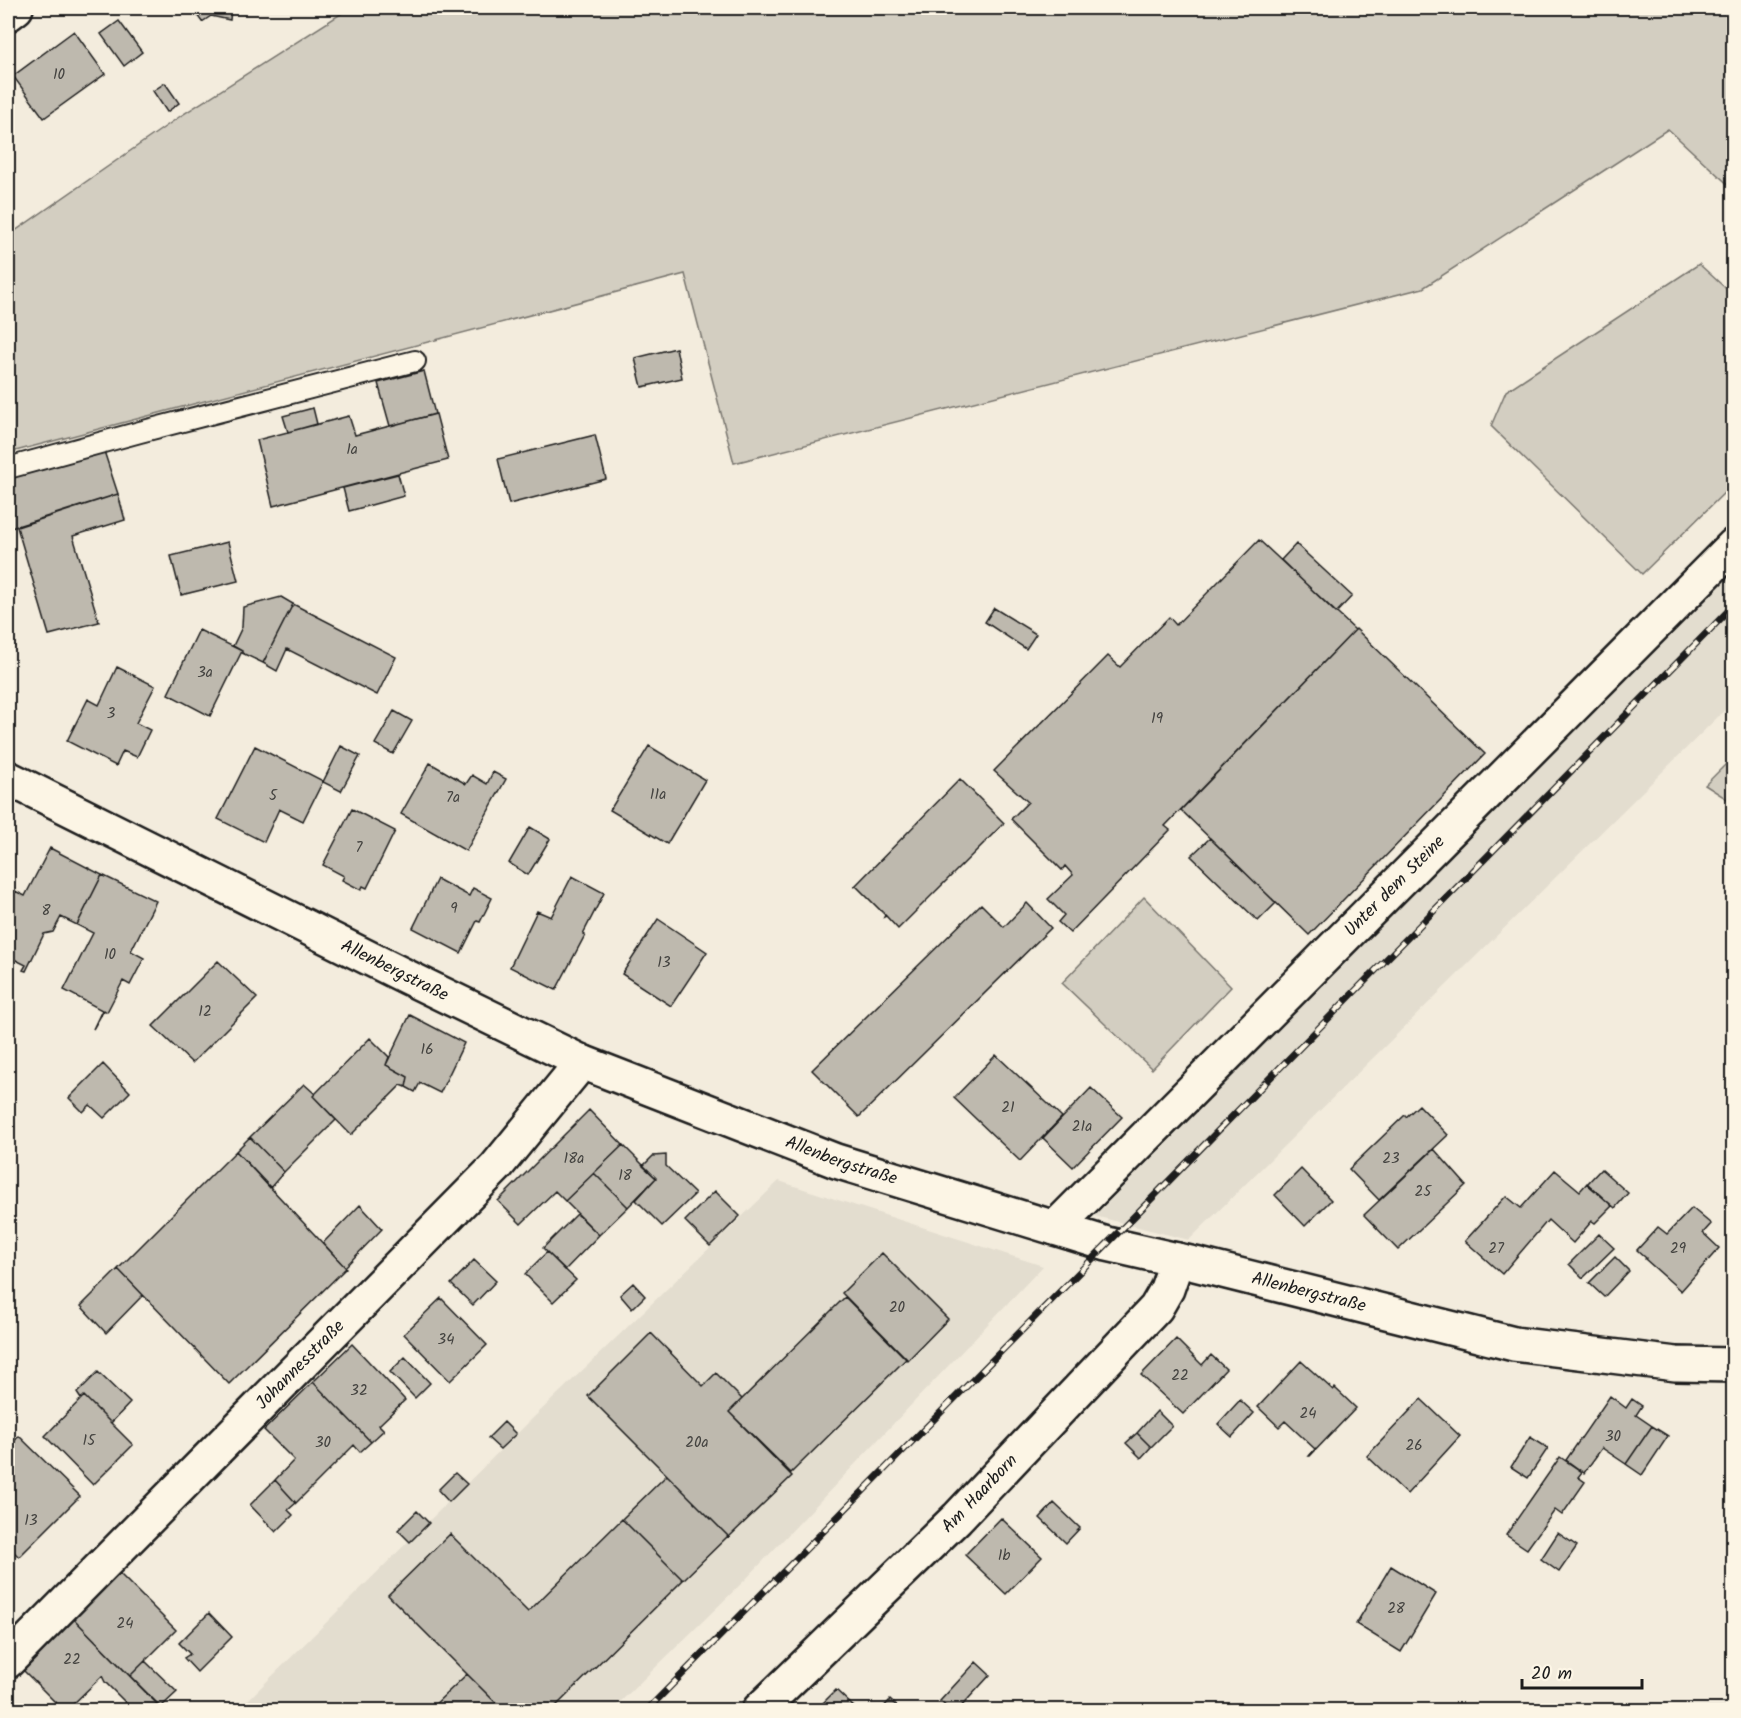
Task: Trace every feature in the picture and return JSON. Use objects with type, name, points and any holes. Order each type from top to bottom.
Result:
[{"type":"street","points":[[8,14],[16,8]]},
{"type":"street","name":"Unter dem Steine","points":[[1055,1228],[1734,545]]},
{"type":"street","name":"Allenbergstraße","points":[[8,778],[375,962],[582,1062],[836,1161],[1107,1244],[1514,1344],[1676,1364],[1734,1365]]},
{"type":"street","name":"Johannesstraße","points":[[8,1661],[496,1167],[582,1062]]},
{"type":"street","name":"Am Haarborn","points":[[759,1710],[957,1518],[1156,1308],[1167,1289],[1177,1260]]},
{"type":"lane","points":[[8,468],[415,361]]},
{"type":"shaded area","points":[[350,8],[1733,8],[1733,189],[1668,129],[1423,288],[734,463],[685,274],[8,453],[8,236],[182,115]]},
{"type":"shaded area","points":[[1699,264],[1733,295],[1733,484],[1642,574],[1491,426],[1506,391]]},
{"type":"shaded area","points":[[1733,569],[1733,702],[1189,1240],[1095,1216]]},
{"type":"shaded area","points":[[1733,757],[1733,803],[1705,785]]},
{"type":"shaded area","points":[[1144,897],[1231,987],[1152,1069],[1062,983]]},
{"type":"shaded area","points":[[779,1181],[1043,1266],[746,1579],[612,1710],[238,1710],[533,1418]]},
{"type":"building","points":[[192,8],[231,8],[230,20],[211,16],[202,22]]},
{"type":"building","points":[[119,21],[142,52],[124,66],[101,34]]},
{"type":"building","points":[[74,31],[105,74],[44,118],[13,76]]},
{"type":"building","points":[[165,83],[179,103],[167,112],[153,91]]},
{"type":"building","points":[[676,348],[682,378],[642,387],[635,358]]},
{"type":"building","points":[[424,371],[435,414],[390,426],[378,383]]},
{"type":"building","points":[[313,408],[317,424],[288,432],[283,416]]},
{"type":"building","points":[[436,414],[448,460],[273,506],[257,440],[349,416],[355,435]]},
{"type":"building","points":[[595,435],[606,479],[509,504],[498,459]]},
{"type":"building","points":[[103,448],[118,494],[8,529],[8,474]]},
{"type":"building","points":[[398,474],[404,496],[349,511],[343,488]]},
{"type":"building","points":[[118,494],[125,520],[73,536],[99,622],[49,635],[17,527]]},
{"type":"building","points":[[1259,540],[1355,630],[1165,826],[1170,830],[1070,933],[1058,922],[1064,915],[1048,899],[1073,875],[1065,866],[1062,870],[1011,819],[1028,802],[994,771],[1108,656],[1120,667],[1169,617],[1176,625]]},
{"type":"building","points":[[228,542],[238,581],[181,595],[171,556]]},
{"type":"building","points":[[1296,544],[1352,596],[1336,613],[1281,560]]},
{"type":"building","points":[[281,597],[293,604],[263,663],[233,646],[242,627],[243,607]]},
{"type":"building","points":[[293,604],[396,657],[377,695],[287,649],[277,671],[263,663]]},
{"type":"building","points":[[994,608],[1036,634],[1026,649],[985,622]]},
{"type":"building","points":[[1356,629],[1485,754],[1309,935],[1181,810]]},
{"type":"building","points":[[199,630],[242,651],[210,716],[168,694]]},
{"type":"building","points":[[117,667],[155,686],[136,723],[150,730],[137,757],[123,751],[116,766],[67,741],[88,699],[99,705]]},
{"type":"building","points":[[394,711],[412,721],[393,754],[375,744]]},
{"type":"building","points":[[255,746],[323,781],[303,821],[279,809],[264,842],[218,819]]},
{"type":"building","points":[[341,746],[360,756],[341,791],[323,782]]},
{"type":"building","points":[[649,746],[705,780],[667,844],[610,810]]},
{"type":"building","points":[[430,763],[466,784],[472,775],[487,784],[493,772],[506,779],[466,851],[401,814]]},
{"type":"building","points":[[960,779],[1004,823],[898,929],[856,886],[854,887]]},
{"type":"building","points":[[352,809],[395,831],[367,888],[363,886],[361,890],[342,880],[344,876],[323,865]]},
{"type":"building","points":[[530,827],[550,839],[528,875],[509,863]]},
{"type":"building","points":[[1210,838],[1276,903],[1258,921],[1191,856]]},
{"type":"building","points":[[50,848],[102,875],[77,925],[61,917],[53,932],[44,934],[26,971],[23,970],[26,965],[8,956],[8,906],[15,891],[25,896]]},
{"type":"building","points":[[102,875],[156,901],[131,951],[144,958],[130,985],[123,981],[107,1012],[104,1010],[93,1029],[102,1010],[64,990],[93,933],[77,925]]},
{"type":"building","points":[[572,876],[604,893],[556,990],[510,967],[537,911],[551,917]]},
{"type":"building","points":[[437,879],[469,896],[473,888],[492,898],[461,953],[413,928]]},
{"type":"building","points":[[1027,903],[1051,928],[859,1117],[812,1070],[981,904],[1004,927]]},
{"type":"building","points":[[658,919],[707,952],[671,1006],[622,974]]},
{"type":"building","points":[[218,961],[257,998],[192,1063],[153,1026]]},
{"type":"building","points":[[410,1015],[464,1043],[440,1093],[420,1083],[415,1092],[406,1087],[408,1077],[386,1065]]},
{"type":"building","points":[[370,1038],[389,1057],[386,1065],[408,1077],[406,1087],[401,1085],[351,1135],[313,1096]]},
{"type":"building","points":[[996,1055],[1062,1117],[1020,1161],[954,1098]]},
{"type":"building","points":[[103,1064],[130,1092],[104,1118],[90,1105],[83,1112],[69,1098]]},
{"type":"building","points":[[304,1084],[336,1120],[284,1172],[250,1137]]},
{"type":"building","points":[[1091,1088],[1122,1117],[1073,1167],[1043,1138]]},
{"type":"building","points":[[1419,1105],[1448,1135],[1379,1200],[1349,1169],[1405,1115],[1406,1117]]},
{"type":"building","points":[[589,1110],[623,1145],[565,1201],[555,1191],[521,1224],[498,1201]]},
{"type":"building","points":[[250,1137],[284,1172],[270,1188],[236,1151]]},
{"type":"building","points":[[623,1145],[656,1178],[628,1207],[594,1173]]},
{"type":"building","points":[[1434,1149],[1466,1185],[1398,1250],[1364,1215]]},
{"type":"building","points":[[236,1151],[346,1268],[229,1384],[118,1269]]},
{"type":"building","points":[[666,1155],[666,1166],[695,1194],[662,1226],[636,1200],[656,1178],[643,1166],[653,1156]]},
{"type":"building","points":[[1301,1169],[1331,1200],[1305,1226],[1275,1195]]},
{"type":"building","points":[[1601,1169],[1628,1193],[1615,1208],[1587,1184]]},
{"type":"building","points":[[1555,1170],[1580,1191],[1587,1183],[1612,1206],[1595,1223],[1592,1221],[1573,1243],[1548,1220],[1502,1274],[1465,1241],[1506,1196],[1521,1208]]},
{"type":"building","points":[[594,1173],[628,1207],[599,1235],[565,1201]]},
{"type":"building","points":[[715,1191],[740,1216],[710,1246],[685,1221]]},
{"type":"building","points":[[360,1205],[382,1229],[345,1267],[323,1243]]},
{"type":"building","points":[[1692,1208],[1711,1224],[1703,1233],[1719,1248],[1681,1291],[1637,1250],[1658,1227],[1667,1234]]},
{"type":"building","points":[[577,1214],[599,1235],[565,1270],[543,1248]]},
{"type":"building","points":[[1599,1234],[1614,1248],[1583,1278],[1569,1264]]},
{"type":"building","points":[[547,1252],[576,1280],[553,1302],[525,1274]]},
{"type":"building","points":[[882,1253],[948,1319],[908,1360],[842,1293]]},
{"type":"building","points":[[1615,1257],[1629,1271],[1604,1297],[1589,1283]]},
{"type":"building","points":[[474,1260],[496,1281],[473,1305],[451,1284]]},
{"type":"building","points":[[118,1269],[143,1295],[106,1333],[81,1306]]},
{"type":"building","points":[[633,1283],[645,1296],[632,1309],[620,1295]]},
{"type":"building","points":[[845,1297],[906,1359],[791,1473],[729,1412]]},
{"type":"building","points":[[441,1298],[487,1345],[450,1381],[404,1334]]},
{"type":"building","points":[[651,1333],[703,1386],[716,1373],[742,1399],[729,1412],[792,1476],[729,1537],[588,1396]]},
{"type":"building","points":[[1176,1339],[1202,1365],[1211,1355],[1226,1369],[1183,1414],[1141,1375]]},
{"type":"building","points":[[352,1344],[405,1400],[379,1425],[384,1430],[371,1442],[313,1382]]},
{"type":"building","points":[[405,1357],[430,1383],[415,1398],[390,1372]]},
{"type":"building","points":[[1301,1361],[1356,1408],[1310,1456],[1315,1449],[1285,1421],[1279,1427],[1258,1407]]},
{"type":"building","points":[[98,1372],[130,1403],[111,1423],[84,1396],[81,1399],[77,1393]]},
{"type":"building","points":[[313,1382],[371,1442],[360,1452],[354,1445],[296,1503],[275,1480],[294,1460],[264,1430]]},
{"type":"building","points":[[84,1396],[133,1445],[93,1485],[45,1436]]},
{"type":"building","points":[[1610,1396],[1626,1408],[1632,1399],[1642,1406],[1636,1415],[1652,1426],[1626,1464],[1602,1448],[1584,1473],[1566,1460]]},
{"type":"building","points":[[1421,1399],[1460,1436],[1407,1494],[1367,1456]]},
{"type":"building","points":[[1240,1400],[1254,1413],[1232,1437],[1218,1424]]},
{"type":"building","points":[[1157,1411],[1172,1426],[1151,1447],[1137,1433]]},
{"type":"building","points":[[504,1422],[516,1434],[500,1449],[488,1438]]},
{"type":"building","points":[[1652,1426],[1668,1436],[1642,1475],[1626,1464]]},
{"type":"building","points":[[1137,1433],[1151,1447],[1141,1458],[1126,1443]]},
{"type":"building","points":[[19,1436],[80,1496],[19,1557],[8,1546],[8,1448]]},
{"type":"building","points":[[1530,1437],[1548,1448],[1528,1478],[1511,1467]]},
{"type":"building","points":[[1560,1457],[1582,1472],[1578,1477],[1585,1482],[1562,1515],[1555,1510],[1527,1549],[1506,1535]]},
{"type":"building","points":[[455,1473],[467,1484],[449,1502],[438,1490]]},
{"type":"building","points":[[667,1475],[728,1536],[683,1580],[622,1519]]},
{"type":"building","points":[[275,1480],[296,1503],[288,1510],[293,1515],[276,1532],[250,1505]]},
{"type":"building","points":[[1054,1503],[1080,1528],[1066,1543],[1040,1518]]},
{"type":"building","points":[[417,1511],[429,1523],[410,1542],[398,1530]]},
{"type":"building","points":[[1001,1518],[1042,1557],[1006,1594],[965,1555]]},
{"type":"building","points":[[622,1519],[683,1580],[552,1710],[503,1710],[388,1595],[450,1534],[528,1612]]},
{"type":"building","points":[[1558,1533],[1577,1546],[1559,1572],[1541,1559]]},
{"type":"building","points":[[1391,1566],[1436,1594],[1401,1652],[1356,1624]]},
{"type":"building","points":[[119,1573],[176,1630],[130,1676],[73,1618]]},
{"type":"building","points":[[209,1613],[232,1637],[197,1672],[184,1658],[190,1654],[179,1643]]},
{"type":"building","points":[[73,1618],[157,1704],[150,1710],[133,1710],[105,1682],[102,1676],[67,1710],[63,1710],[21,1668]]},
{"type":"building","points":[[145,1661],[177,1692],[161,1707],[130,1676]]},
{"type":"building","points":[[976,1662],[990,1675],[958,1710],[950,1710],[940,1701]]},
{"type":"building","points":[[467,1674],[503,1710],[429,1710]]},
{"type":"building","points":[[836,1690],[857,1710],[816,1710]]},
{"type":"building","points":[[890,1700],[901,1710],[881,1710]]},
{"type":"railway","points":[[647,1710],[1734,605]]}]
